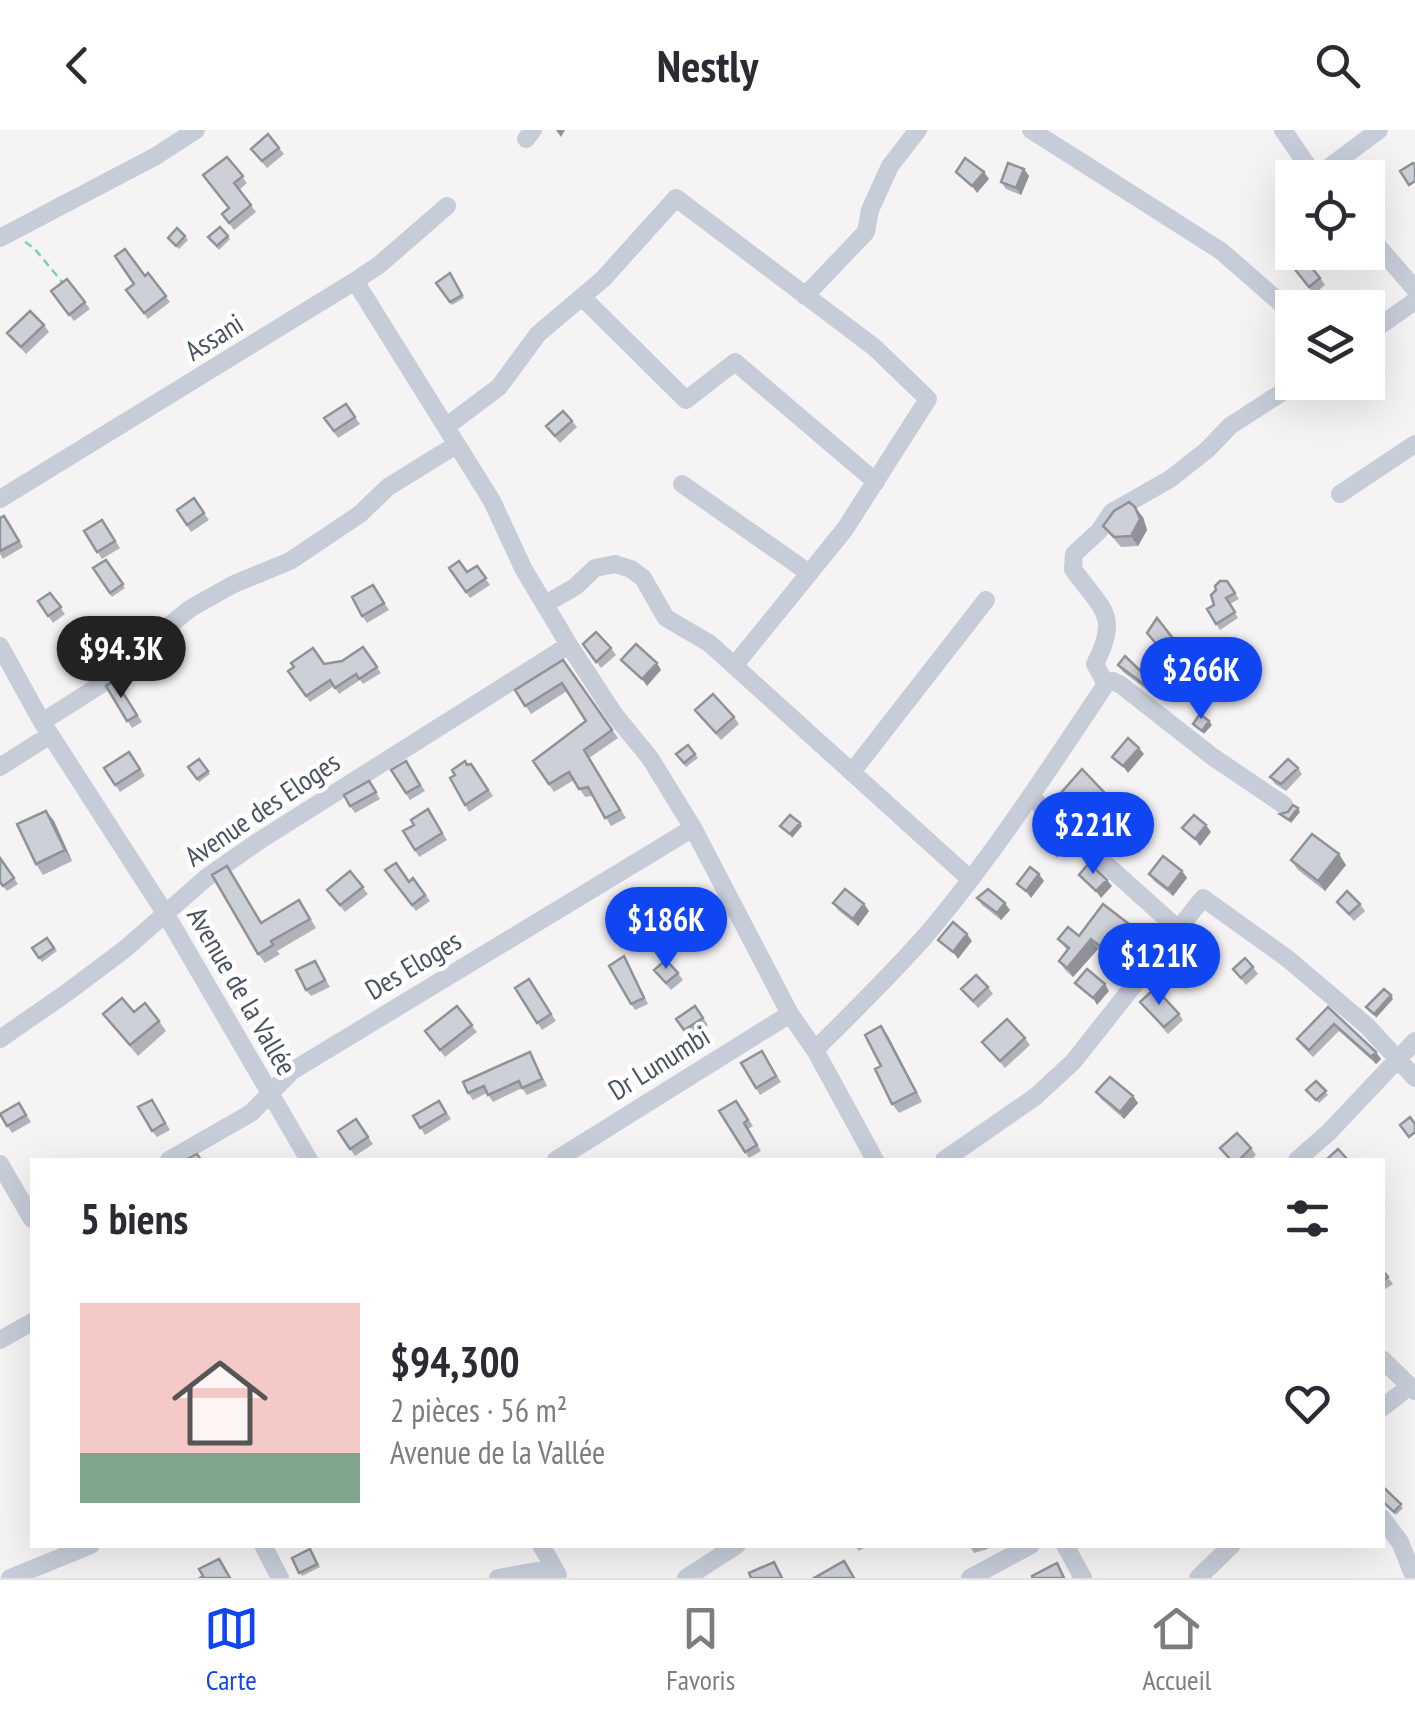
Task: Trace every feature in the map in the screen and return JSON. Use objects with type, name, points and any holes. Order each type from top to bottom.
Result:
[{"type":"street","points":[[0,238],[156,156],[196,130]]},
{"type":"street","points":[[806,296],[866,232],[870,210],[890,166],[918,130]]},
{"type":"street","points":[[1032,130],[1222,251],[1275,297]]},
{"type":"street","points":[[1283,130],[1304,160]]},
{"type":"street","points":[[1339,160],[1379,130]]},
{"type":"street","points":[[447,426],[499,387],[538,334],[604,279],[676,198],[874,347],[928,399],[845,529],[734,666]]},
{"type":"street","name":"Assani","points":[[0,500],[379,265],[448,206]]},
{"type":"street","points":[[1385,254],[1415,289]]},
{"type":"street","points":[[355,280],[492,500],[524,570],[569,645],[614,714],[650,758],[693,828],[790,1014],[816,1050],[874,1158]]},
{"type":"street","points":[[582,297],[686,400],[734,362],[876,482]]},
{"type":"street","points":[[1385,322],[1415,301]]},
{"type":"street","points":[[1106,684],[1095,664],[1106,645],[1108,616],[1073,569],[1074,554],[1099,531],[1112,512],[1170,479],[1230,426],[1275,397]]},
{"type":"street","points":[[1340,494],[1415,444]]},
{"type":"street","points":[[0,767],[46,728],[144,657],[166,628],[191,608],[234,584],[290,561],[360,514],[388,488],[456,445]]},
{"type":"street","points":[[682,484],[809,573]]},
{"type":"street","points":[[545,604],[596,568],[615,564],[643,578],[666,618],[709,643],[970,879]]},
{"type":"street","points":[[852,772],[986,600]]},
{"type":"street","name":"Avenue des Eloges","points":[[0,1039],[65,994],[206,878],[259,841],[569,645]]},
{"type":"street","name":"Avenue de la Vallée","points":[[0,646],[46,728],[165,913],[308,1158]]},
{"type":"street","points":[[816,1050],[926,935],[1031,797],[1106,684],[1113,681],[1121,685],[1213,757],[1284,805]]},
{"type":"street","points":[[1031,797],[1177,928]]},
{"type":"street","name":"Des Eloges","points":[[172,1158],[251,1113],[292,1071],[693,828]]},
{"type":"street","points":[[947,1158],[1035,1097],[1074,1062],[1197,901],[1207,898],[1327,992],[1415,1078]]},
{"type":"street","name":"Dr Lunumbi","points":[[559,1158],[790,1014]]},
{"type":"street","points":[[1299,1158],[1415,1041]]},
{"type":"street","points":[[0,1164],[30,1216]]},
{"type":"street","points":[[0,1340],[30,1323]]},
{"type":"street","points":[[1385,1360],[1411,1381],[1385,1405]]},
{"type":"street","points":[[1385,1522],[1400,1542],[1410,1573]]},
{"type":"street","points":[[10,1578],[83,1548]]},
{"type":"street","points":[[265,1548],[280,1578]]},
{"type":"street","points":[[498,1578],[557,1573],[542,1548]]},
{"type":"street","points":[[686,1578],[732,1548]]},
{"type":"street","points":[[970,1578],[1025,1548]]},
{"type":"street","points":[[1068,1548],[1084,1578]]},
{"type":"street","points":[[1198,1578],[1229,1548]]},
{"type":"path","points":[[24,242],[34,248],[65,285]]},
{"type":"building","points":[[268,134],[279,148],[262,161],[251,149]]},
{"type":"building","points":[[227,157],[243,176],[234,183],[251,205],[229,223],[222,214],[229,208],[203,175]]},
{"type":"building","points":[[965,158],[984,172],[972,186],[956,172]]},
{"type":"building","points":[[1008,163],[1024,169],[1016,188],[1001,182]]},
{"type":"building","points":[[1413,163],[1415,181],[1409,185],[1400,171]]},
{"type":"building","points":[[220,227],[228,236],[217,246],[208,237]]},
{"type":"building","points":[[177,228],[185,236],[176,246],[168,238]]},
{"type":"building","points":[[125,249],[166,296],[144,313],[126,290],[134,284],[115,256]]},
{"type":"building","points":[[1295,270],[1314,270],[1320,278],[1309,287]]},
{"type":"building","points":[[450,273],[462,295],[450,302],[436,283]]},
{"type":"building","points":[[67,279],[85,302],[69,315],[51,291]]},
{"type":"building","points":[[30,311],[44,325],[21,347],[7,333]]},
{"type":"building","points":[[346,404],[355,417],[334,431],[324,418]]},
{"type":"building","points":[[563,411],[572,421],[555,436],[546,426]]},
{"type":"building","points":[[194,498],[204,513],[187,525],[177,510]]},
{"type":"building","points":[[1129,502],[1140,519],[1131,536],[1114,537],[1103,526],[1114,511]]},
{"type":"building","points":[[4,516],[19,541],[0,551],[0,518]]},
{"type":"building","points":[[102,520],[115,541],[97,552],[84,531]]},
{"type":"building","points":[[106,560],[123,584],[110,593],[93,568]]},
{"type":"building","points":[[459,561],[467,572],[477,566],[486,578],[466,592],[449,568]]},
{"type":"building","points":[[1220,581],[1227,581],[1235,593],[1226,598],[1235,612],[1216,624],[1207,609],[1214,605],[1211,595]]},
{"type":"building","points":[[373,585],[384,603],[362,616],[352,597]]},
{"type":"building","points":[[50,593],[61,607],[48,616],[38,601]]},
{"type":"building","points":[[1157,618],[1188,661],[1181,666],[1170,660],[1147,633]]},
{"type":"building","points":[[596,632],[611,648],[596,662],[583,644]]},
{"type":"building","points":[[636,644],[657,663],[642,679],[621,660]]},
{"type":"building","points":[[363,647],[377,667],[359,679],[356,674],[335,688],[330,680],[306,696],[288,671],[294,667],[291,663],[313,648],[324,664],[342,661]]},
{"type":"building","points":[[1125,656],[1157,687],[1153,691],[1118,665]]},
{"type":"building","points":[[563,660],[612,730],[584,750],[620,810],[605,818],[588,787],[579,789],[569,772],[549,784],[533,761],[586,721],[562,683],[525,706],[515,690]]},
{"type":"building","points":[[115,680],[137,715],[127,721],[106,686]]},
{"type":"building","points":[[713,694],[734,717],[716,733],[695,710]]},
{"type":"building","points":[[1200,714],[1209,721],[1202,731],[1193,724]]},
{"type":"building","points":[[1128,738],[1139,748],[1123,766],[1112,757]]},
{"type":"building","points":[[688,745],[695,754],[684,763],[676,754]]},
{"type":"building","points":[[129,752],[140,769],[115,785],[104,768]]},
{"type":"building","points":[[199,759],[208,771],[197,779],[188,767]]},
{"type":"building","points":[[1288,759],[1298,768],[1281,784],[1270,777]]},
{"type":"building","points":[[406,761],[420,785],[406,793],[391,770]]},
{"type":"building","points":[[465,761],[488,790],[465,805],[450,778],[455,775],[452,770]]},
{"type":"building","points":[[1082,769],[1121,810],[1100,832],[1060,794]]},
{"type":"building","points":[[369,781],[376,792],[350,806],[344,795]]},
{"type":"building","points":[[1293,805],[1298,808],[1289,820],[1280,814],[1288,812]]},
{"type":"building","points":[[428,809],[442,833],[415,850],[403,831]]},
{"type":"building","points":[[46,811],[65,850],[36,864],[17,824]]},
{"type":"building","points":[[790,815],[800,823],[790,834],[780,826]]},
{"type":"building","points":[[1194,815],[1206,825],[1195,839],[1182,828]]},
{"type":"building","points":[[1051,829],[1063,840],[1052,852],[1040,840]]},
{"type":"building","points":[[1312,834],[1339,854],[1318,881],[1291,860]]},
{"type":"building","points":[[1163,856],[1182,871],[1168,889],[1149,874]]},
{"type":"building","points":[[0,858],[14,878],[3,886],[0,882]]},
{"type":"building","points":[[396,863],[409,882],[413,878],[425,895],[412,905],[385,870]]},
{"type":"building","points":[[1089,863],[1107,880],[1096,891],[1079,875]]},
{"type":"building","points":[[227,866],[261,923],[299,900],[310,919],[271,941],[273,945],[258,954],[212,875]]},
{"type":"building","points":[[1030,867],[1039,874],[1026,891],[1017,884]]},
{"type":"building","points":[[350,871],[363,887],[340,905],[327,890]]},
{"type":"building","points":[[845,889],[864,904],[853,919],[833,903]]},
{"type":"building","points":[[988,889],[1005,903],[997,913],[977,898]]},
{"type":"building","points":[[1347,891],[1360,904],[1349,914],[1337,902]]},
{"type":"building","points":[[1103,904],[1129,924],[1120,935],[1128,941],[1115,958],[1091,939],[1067,968],[1059,961],[1069,948],[1058,939],[1068,927],[1079,936]]},
{"type":"building","points":[[953,922],[967,934],[953,952],[938,940]]},
{"type":"building","points":[[47,938],[54,948],[39,958],[32,948]]},
{"type":"building","points":[[624,956],[644,998],[631,1004],[609,966]]},
{"type":"building","points":[[1245,958],[1253,967],[1241,978],[1233,969]]},
{"type":"building","points":[[666,960],[678,973],[666,983],[654,970]]},
{"type":"building","points":[[315,961],[325,980],[306,990],[296,970]]},
{"type":"building","points":[[1087,969],[1105,984],[1093,998],[1075,983]]},
{"type":"building","points":[[976,975],[988,987],[973,1001],[961,989]]},
{"type":"building","points":[[529,979],[551,1014],[537,1023],[515,988]]},
{"type":"building","points":[[1155,988],[1179,1014],[1164,1027],[1140,1002]]},
{"type":"building","points":[[1384,989],[1391,995],[1374,1014],[1366,1007]]},
{"type":"building","points":[[122,998],[134,1012],[145,1003],[159,1021],[130,1045],[103,1014]]},
{"type":"building","points":[[457,1006],[472,1025],[440,1050],[425,1031]]},
{"type":"building","points":[[695,1006],[703,1018],[684,1030],[676,1019]]},
{"type":"building","points":[[1328,1007],[1376,1052],[1371,1057],[1334,1024],[1309,1050],[1297,1039]]},
{"type":"building","points":[[1007,1019],[1025,1038],[1000,1061],[982,1042]]},
{"type":"building","points":[[881,1026],[916,1092],[892,1104],[875,1069],[881,1066],[865,1035]]},
{"type":"building","points":[[762,1051],[776,1076],[756,1088],[741,1063]]},
{"type":"building","points":[[530,1052],[542,1079],[522,1088],[519,1081],[488,1095],[484,1086],[468,1093],[463,1082]]},
{"type":"building","points":[[1110,1077],[1133,1096],[1120,1112],[1096,1092]]},
{"type":"building","points":[[1316,1081],[1326,1091],[1316,1100],[1306,1090]]},
{"type":"building","points":[[152,1100],[165,1123],[152,1131],[138,1107]]},
{"type":"building","points":[[439,1101],[446,1113],[420,1128],[413,1116]]},
{"type":"building","points":[[736,1101],[757,1145],[745,1152],[719,1111]]},
{"type":"building","points":[[19,1103],[26,1115],[7,1126],[0,1114]]},
{"type":"building","points":[[1410,1117],[1415,1132],[1409,1137],[1400,1125]]},
{"type":"building","points":[[356,1119],[368,1137],[350,1149],[338,1131]]},
{"type":"building","points":[[1237,1133],[1251,1148],[1241,1158],[1229,1158],[1220,1148]]},
{"type":"building","points":[[1338,1149],[1346,1158],[1328,1158]]},
{"type":"building","points":[[1385,1489],[1401,1504],[1394,1512],[1385,1504]]},
{"type":"building","points":[[310,1549],[317,1564],[299,1573],[292,1558]]},
{"type":"building","points":[[219,1559],[230,1578],[200,1578],[203,1576],[199,1569]]},
{"type":"building","points":[[844,1561],[854,1578],[814,1578]]},
{"type":"building","points":[[774,1562],[782,1578],[751,1578],[749,1573]]},
{"type":"building","points":[[1057,1563],[1064,1578],[1033,1578],[1032,1576]]}]
